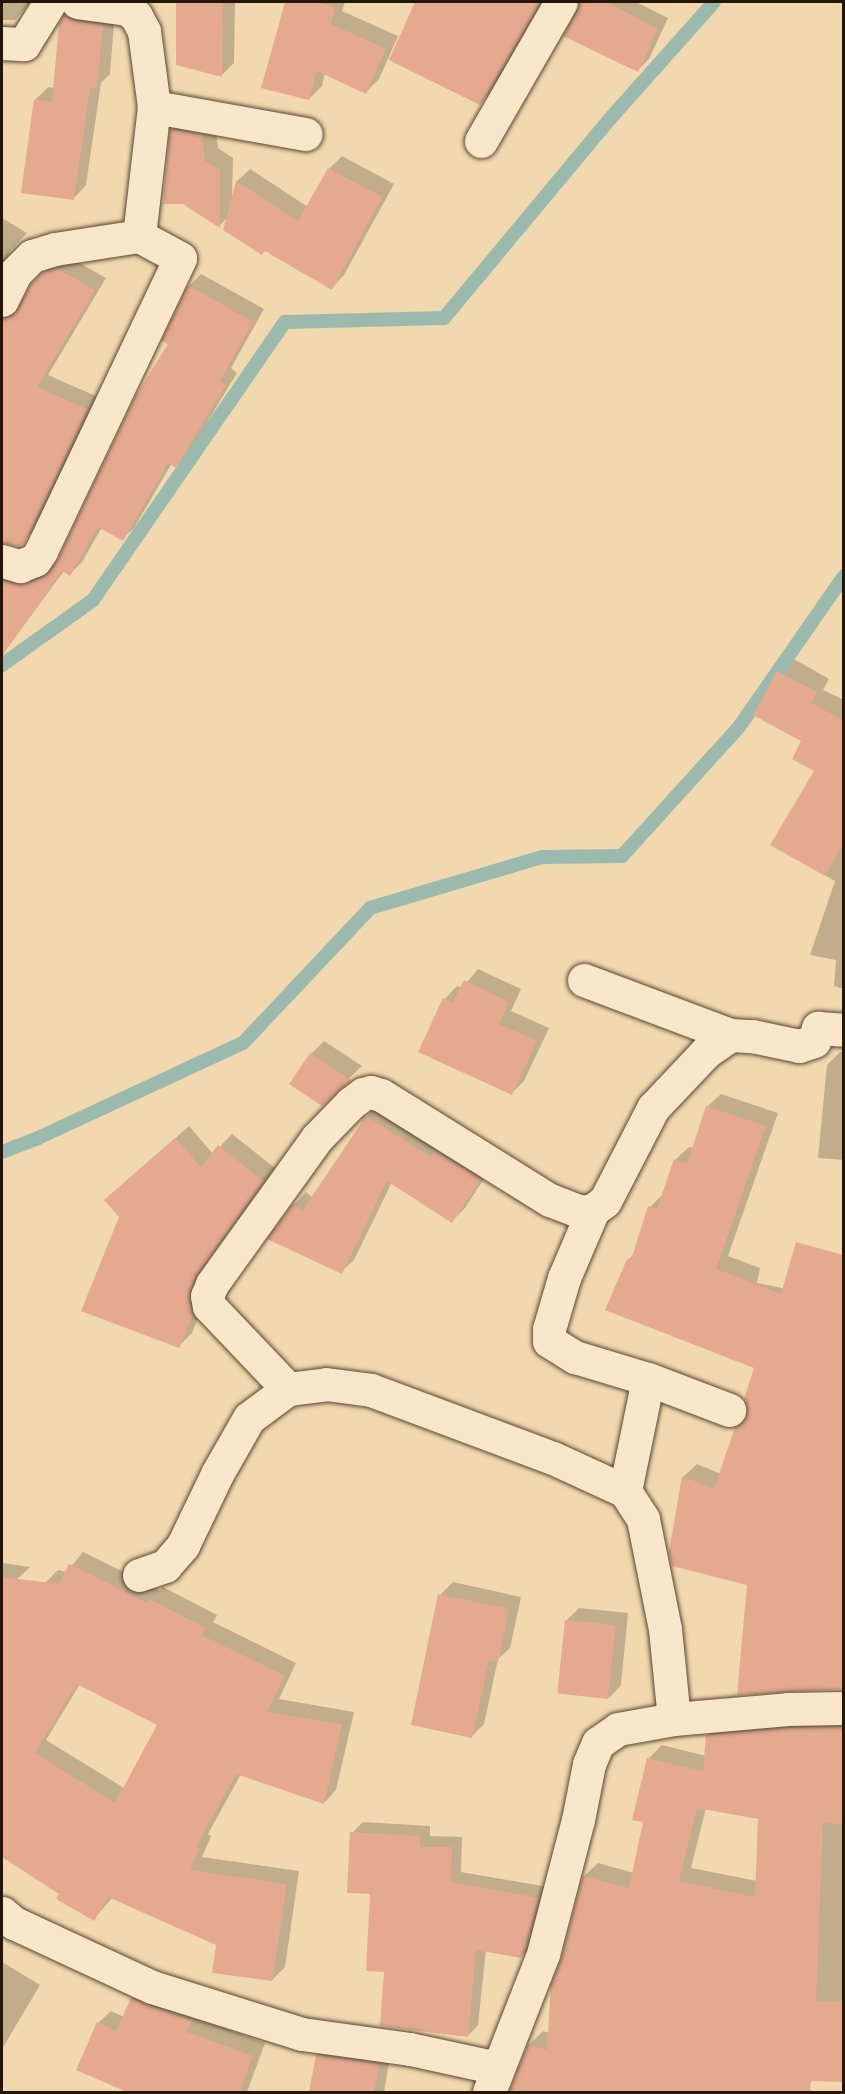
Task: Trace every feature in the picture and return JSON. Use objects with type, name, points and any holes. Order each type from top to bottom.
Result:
[{"type":"street","points":[[2,43],[24,44],[50,2]]},
{"type":"street","points":[[77,2],[127,9],[136,16],[147,42],[154,107],[139,236]]},
{"type":"street","points":[[481,141],[561,2]]},
{"type":"street","points":[[154,107],[306,134]]},
{"type":"street","points":[[2,300],[15,273],[32,256],[55,249],[139,236],[180,258],[41,551],[34,560],[20,566],[2,561]]},
{"type":"street","points":[[584,980],[730,1035],[752,1036],[799,1046],[814,1041],[818,1028],[843,1030]]},
{"type":"street","points":[[288,1389],[209,1306],[207,1296],[212,1284],[317,1138],[351,1103],[363,1094],[371,1092],[381,1095],[550,1200],[581,1212],[593,1210],[605,1201],[653,1108],[706,1052],[730,1035]]},
{"type":"street","points":[[593,1210],[564,1278],[549,1329],[549,1341],[575,1357],[648,1379],[729,1410]]},
{"type":"street","points":[[625,1491],[648,1379]]},
{"type":"street","points":[[139,1575],[165,1566],[183,1545],[217,1474],[249,1418],[288,1389],[326,1384],[371,1389],[554,1458],[625,1491],[643,1519],[665,1629],[674,1719]]},
{"type":"street","points":[[2,1913],[14,1923],[152,1987],[292,2031],[410,2049],[493,2080],[543,1954],[578,1820],[589,1764],[598,1743],[618,1729],[674,1719],[788,1709],[843,1708]]},
{"type":"building","points":[[176,2],[223,3],[222,77],[176,65]]},
{"type":"building","points":[[285,2],[316,2],[335,7],[331,24],[386,49],[366,94],[317,71],[309,100],[261,88]]},
{"type":"building","points":[[415,2],[540,2],[480,105],[389,60]]},
{"type":"building","points":[[580,2],[607,2],[658,29],[638,72],[563,36]]},
{"type":"building","points":[[64,15],[74,21],[103,25],[97,88],[90,88],[74,200],[21,193],[34,99],[52,102],[59,23]]},
{"type":"building","points":[[170,129],[202,135],[205,161],[220,170],[220,228],[183,204],[163,204]]},
{"type":"building","points":[[328,168],[382,197],[332,290],[265,251],[262,255],[223,230],[236,181],[298,221]]},
{"type":"building","points":[[56,268],[95,290],[37,387],[87,409],[25,542],[19,546],[2,543],[2,318],[13,315],[31,284],[42,273]]},
{"type":"building","points":[[188,285],[253,322],[220,381],[226,385],[176,468],[168,463],[123,541],[98,527],[70,576],[62,571],[2,656],[2,580],[27,583],[43,577],[57,561],[135,397],[168,344],[161,341]]},
{"type":"building","points":[[777,671],[817,692],[811,703],[843,720],[843,844],[825,876],[770,845],[814,771],[792,759],[801,741],[753,715]]},
{"type":"building","points":[[464,980],[509,1002],[499,1024],[537,1041],[512,1095],[418,1052],[443,998],[453,1002]]},
{"type":"building","points":[[310,1053],[351,1080],[322,1106],[289,1084]]},
{"type":"building","points":[[706,1106],[766,1126],[716,1269],[781,1294],[796,1242],[843,1255],[843,1689],[737,1695],[747,1585],[672,1566],[669,1551],[682,1476],[714,1489],[735,1427],[741,1424],[747,1416],[744,1399],[754,1368],[605,1310],[627,1259],[631,1260],[648,1206],[657,1209],[674,1159],[687,1164]]},
{"type":"building","points":[[366,1116],[431,1157],[435,1151],[481,1179],[452,1223],[387,1181],[342,1274],[267,1239],[293,1204],[302,1211]]},
{"type":"building","points":[[175,1138],[201,1167],[218,1145],[263,1181],[195,1277],[189,1299],[193,1315],[179,1348],[81,1311],[119,1217],[104,1200]]},
{"type":"building","points":[[69,1564],[147,1603],[149,1599],[206,1628],[202,1635],[285,1676],[267,1712],[342,1724],[324,1804],[236,1774],[196,1847],[200,1849],[190,1870],[287,1884],[272,1981],[212,1973],[216,1945],[108,1897],[94,1921],[56,1899],[59,1894],[2,1857],[2,1577],[59,1584]],"holes":[[[77,1684],[157,1725],[115,1803],[35,1753]]]},
{"type":"building","points":[[438,1594],[509,1609],[498,1662],[489,1660],[472,1738],[411,1725]]},
{"type":"building","points":[[565,1620],[616,1625],[608,1699],[557,1694]]},
{"type":"building","points":[[843,1727],[843,1824],[823,1823],[816,2001],[843,2002],[843,2082],[810,2081],[811,2092],[509,2092],[528,2044],[547,2050],[551,1984],[561,1959],[583,1876],[629,1888],[643,1822],[632,1820],[647,1758],[703,1771],[706,1735],[789,1728]],"holes":[[[697,1808],[758,1819],[755,1897],[679,1881]]]},
{"type":"building","points":[[350,1832],[420,1836],[420,1847],[452,1847],[451,1882],[538,1898],[521,1958],[476,1950],[468,2037],[380,2026],[384,1972],[366,1971],[370,1894],[347,1893]]},
{"type":"building","points":[[131,1998],[191,2021],[187,2032],[253,2056],[240,2092],[127,2092],[76,2070],[97,2022],[116,2031]]},
{"type":"building","points":[[316,2055],[379,2064],[374,2092],[309,2092]]},
{"type":"waterway","points":[[2,665],[93,600],[285,322],[444,318],[608,121],[714,2]]},
{"type":"waterway","points":[[2,1152],[38,1138],[243,1043],[370,908],[542,857],[622,856],[739,727],[844,576]]}]
